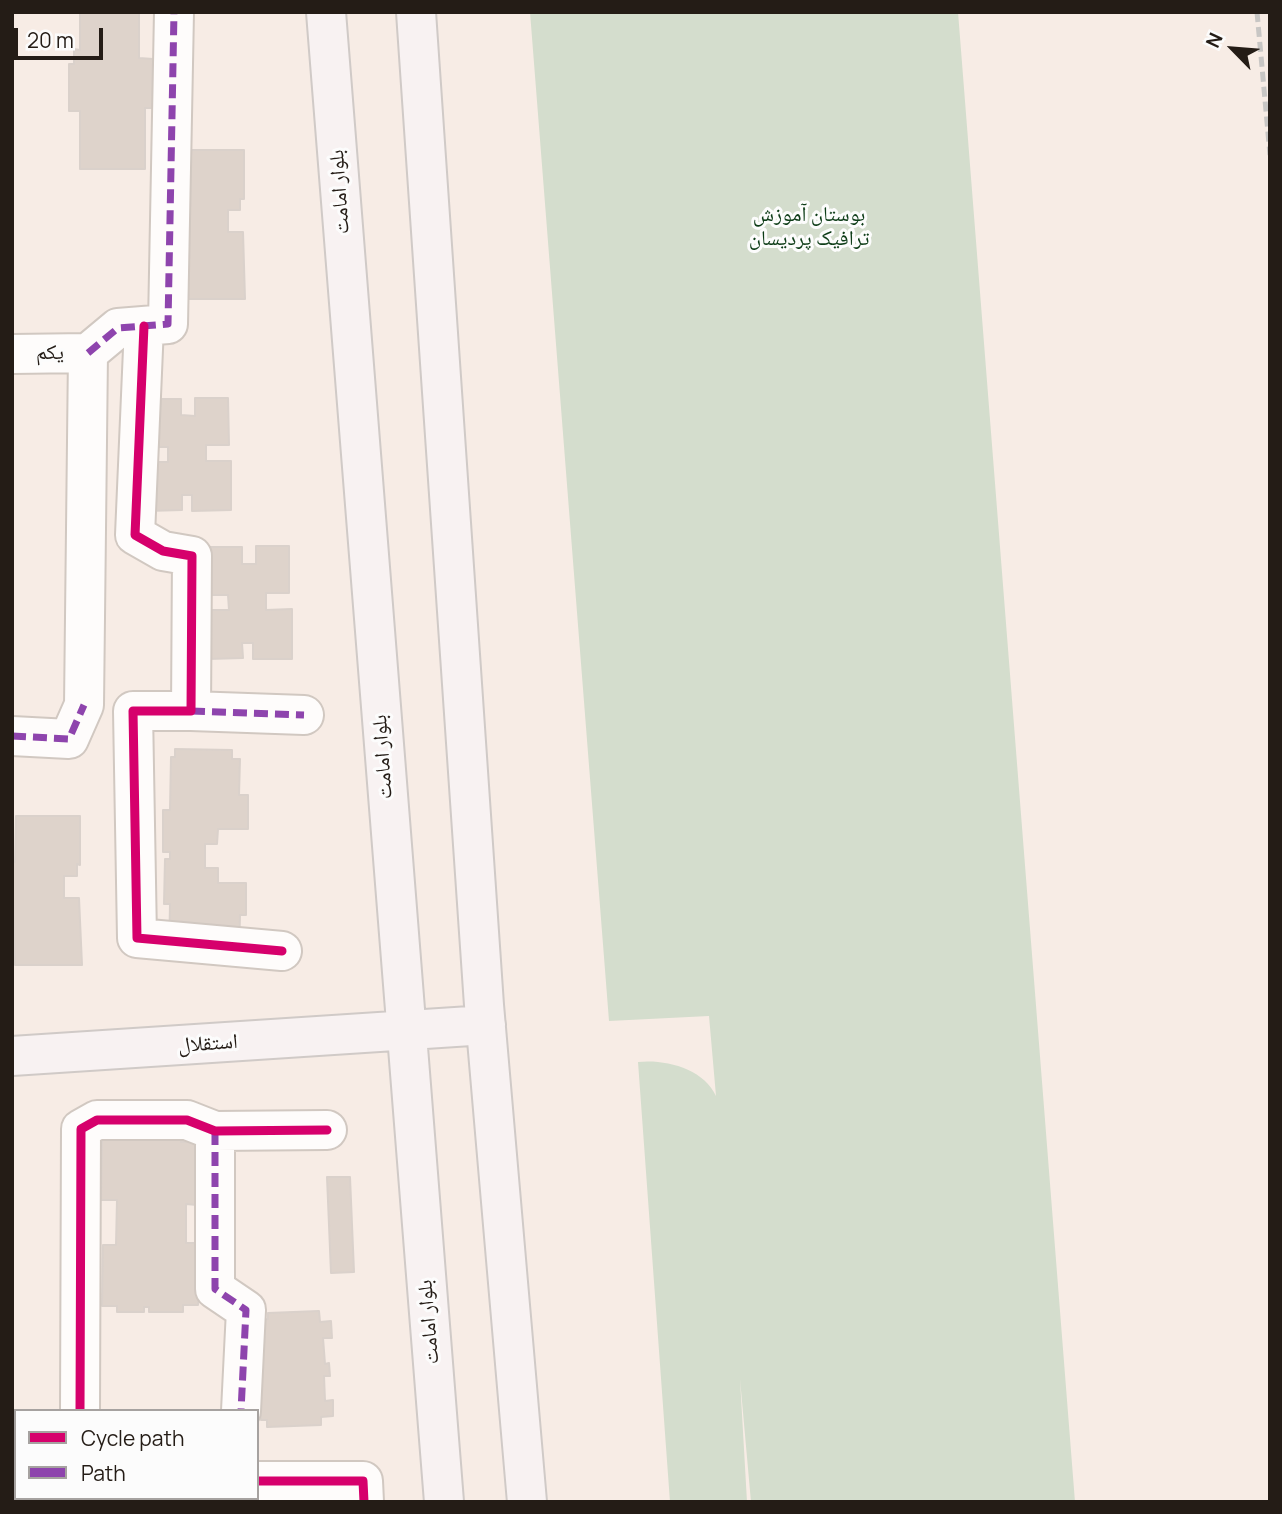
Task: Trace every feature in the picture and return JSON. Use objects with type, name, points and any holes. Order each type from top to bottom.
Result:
[{"type":"main road","name":"بلوار امامت","points":[[326,12],[404,1031],[444,1502]]},
{"type":"main road","points":[[416,12],[486,1025],[527,1502]]},
{"type":"main road","name":"استقلال","points":[[12,1056],[486,1025]]},
{"type":"street","points":[[12,736],[69,739],[84,705],[88,353],[118,328],[167,324],[174,12]]},
{"type":"street","points":[[144,326],[135,535],[163,551],[192,556],[191,710]]},
{"type":"street","name":"یکم","points":[[12,354],[88,353]]},
{"type":"street","points":[[282,951],[136,938],[133,711],[191,710],[304,715]]},
{"type":"street","points":[[80,1409],[81,1129],[97,1120],[187,1120],[215,1131],[327,1130]]},
{"type":"street","points":[[215,1131],[215,1289],[246,1310],[241,1409]]},
{"type":"street","points":[[259,1481],[363,1481],[364,1502]]},
{"type":"green space","name":"بوستان آموزش ترافیک پردیسان","points":[[530,12],[958,12],[1075,1502],[751,1502],[740,1379],[747,1502],[670,1502],[638,1062],[660,1062],[683,1068],[703,1079],[716,1096],[709,1016],[609,1021]]},
{"type":"building","points":[[80,12],[139,12],[139,58],[153,59],[152,108],[145,108],[145,169],[80,169],[80,111],[69,111],[69,64],[74,64],[74,49],[80,50]]},
{"type":"building","points":[[179,150],[244,150],[244,199],[240,199],[240,210],[228,210],[228,232],[243,232],[245,299],[179,299]]},
{"type":"building","points":[[195,398],[228,398],[229,445],[206,445],[206,461],[231,461],[231,510],[192,511],[192,495],[182,495],[182,510],[147,511],[146,462],[168,462],[168,447],[146,447],[146,399],[181,399],[181,415],[195,416]]},
{"type":"building","points":[[256,546],[289,546],[289,593],[266,593],[266,610],[292,609],[292,659],[253,659],[253,643],[242,643],[243,658],[208,659],[207,610],[229,610],[228,595],[207,595],[207,547],[242,547],[242,564],[256,564]]},
{"type":"building","points":[[175,749],[232,750],[232,759],[240,759],[239,795],[248,795],[248,829],[218,829],[217,844],[205,844],[205,868],[218,868],[218,883],[246,883],[246,915],[240,915],[239,953],[236,961],[174,961],[175,956],[169,955],[170,904],[164,904],[165,859],[170,859],[170,852],[163,852],[163,810],[170,810],[171,757],[175,757]]},
{"type":"building","points":[[16,816],[80,816],[80,865],[77,864],[77,876],[64,876],[64,898],[79,898],[82,965],[15,965],[12,862],[15,862]]},
{"type":"building","points":[[181,1134],[181,1142],[197,1142],[197,1205],[186,1204],[186,1243],[199,1243],[198,1305],[183,1305],[183,1312],[149,1312],[149,1307],[144,1307],[144,1312],[117,1312],[117,1306],[102,1306],[103,1245],[116,1245],[117,1200],[101,1200],[102,1138]]},
{"type":"building","points":[[327,1177],[350,1177],[354,1272],[331,1273]]},
{"type":"building","points":[[319,1311],[320,1322],[331,1321],[332,1338],[323,1338],[325,1364],[329,1363],[330,1376],[324,1376],[325,1401],[333,1400],[333,1416],[321,1417],[321,1425],[267,1427],[267,1420],[261,1420],[258,1320],[268,1319],[268,1313]]},
{"type":"railway","points":[[1257,12],[1270,155]]},
{"type":"marked path","points":[[88,353],[118,328],[168,324],[174,12]]},
{"type":"marked path","points":[[12,736],[69,739],[84,705]]},
{"type":"marked path","points":[[191,711],[304,715]]},
{"type":"marked path","points":[[215,1131],[215,1289],[246,1310],[241,1409]]},
{"type":"cycle path","points":[[144,326],[135,535],[163,551],[192,556],[191,711],[133,711],[137,938],[282,951]]},
{"type":"cycle path","points":[[80,1409],[81,1129],[97,1120],[187,1120],[215,1131],[327,1130]]},
{"type":"cycle path","points":[[259,1481],[363,1481],[364,1502]]}]
